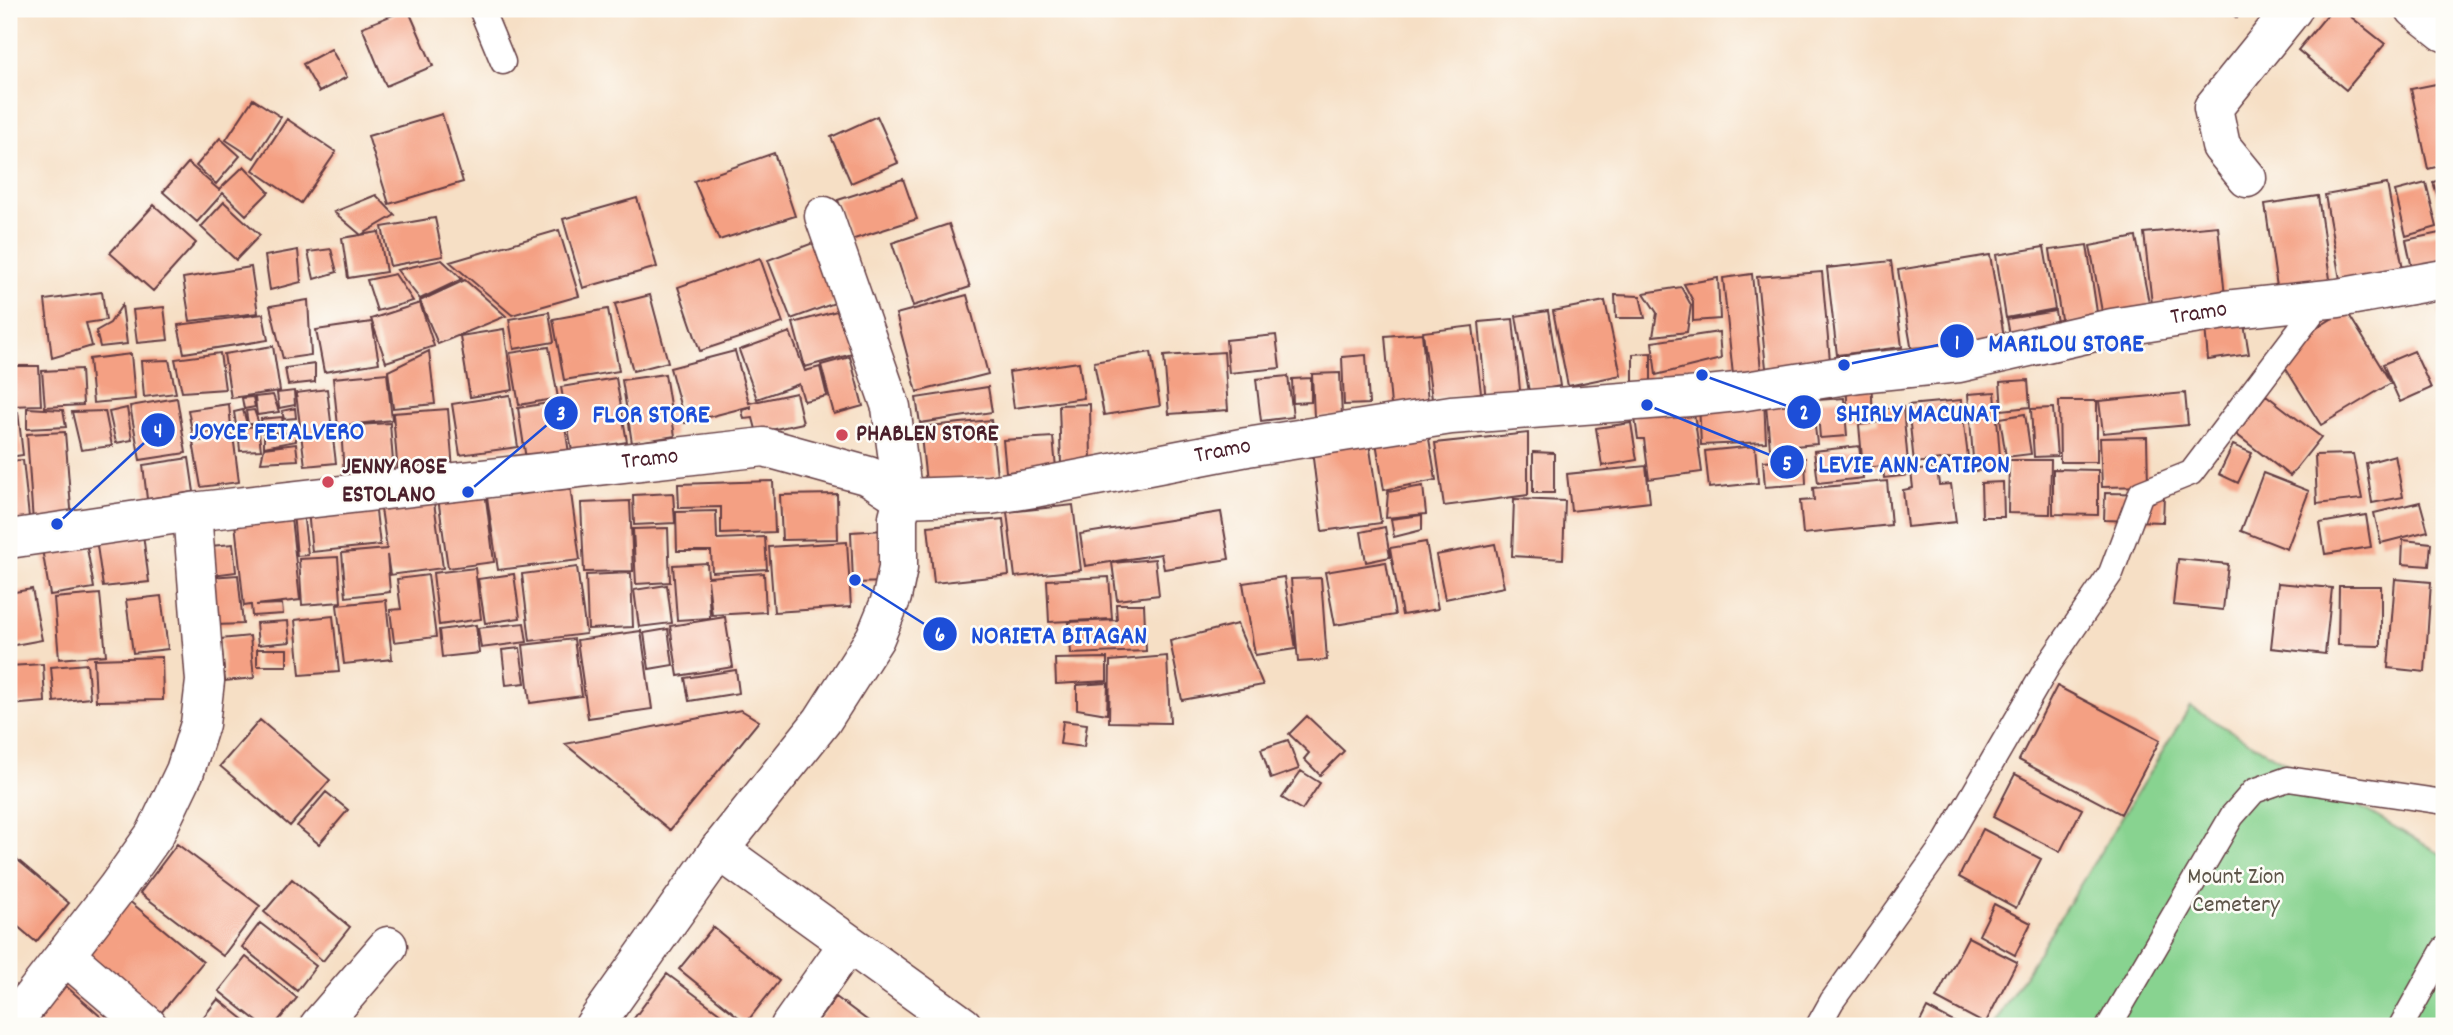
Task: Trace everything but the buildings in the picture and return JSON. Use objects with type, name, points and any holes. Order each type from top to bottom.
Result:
[{"type":"street","points":[[2247,178],[2221,146],[2213,108],[2293,9]]},
{"type":"street","points":[[2415,9],[2444,32]]},
{"type":"street","points":[[594,1026],[719,850],[822,721],[875,638],[887,612],[898,568],[898,517],[903,498],[891,407],[824,216]]},
{"type":"street","name":"Tramo","points":[[9,538],[192,512],[764,447],[869,476],[903,498],[990,495],[1247,447],[1451,415],[1689,397],[1859,373],[1959,363],[2112,328],[2225,310],[2322,300],[2444,279]]},
{"type":"street","points":[[10,1026],[155,834],[181,781],[201,724],[204,699],[204,649],[192,512]]},
{"type":"street","points":[[719,850],[963,1026]]},
{"type":"street","points":[[790,1026],[848,944]]},
{"type":"street","points":[[336,1020],[388,946]]},
{"type":"street","points":[[65,955],[149,1026]]},
{"type":"lane","points":[[481,9],[503,62]]},
{"type":"lane","points":[[1818,1026],[1832,1001],[1945,843],[2049,664],[2111,573],[2140,492],[2191,473],[2322,300]]},
{"type":"lane","points":[[2109,1026],[2232,816],[2254,791],[2288,779],[2444,802]]},
{"type":"lane","points":[[2401,1026],[2444,949]]},
{"type":"green space","name":"Mount Zion Cemetery","points":[[2190,707],[2444,856],[2444,1026],[1993,1026]]},
{"type":"place","name":"MARILOU STORE","points":[[1844,365]]},
{"type":"place","name":"SHIRLY MACUNAT","points":[[1702,375]]},
{"type":"place","name":"LEVIE ANN CATIPON","points":[[1647,405]]},
{"type":"place","name":"PHABLEN STORE","points":[[842,435]]},
{"type":"place","name":"JENNY ROSE ESTOLANO","points":[[328,482]]},
{"type":"place","name":"FLOR STORE","points":[[468,492]]},
{"type":"place","name":"JOYCE FETALVERO","points":[[57,524]]},
{"type":"place","name":"NORIETA BITAGAN","points":[[855,580]]}]
